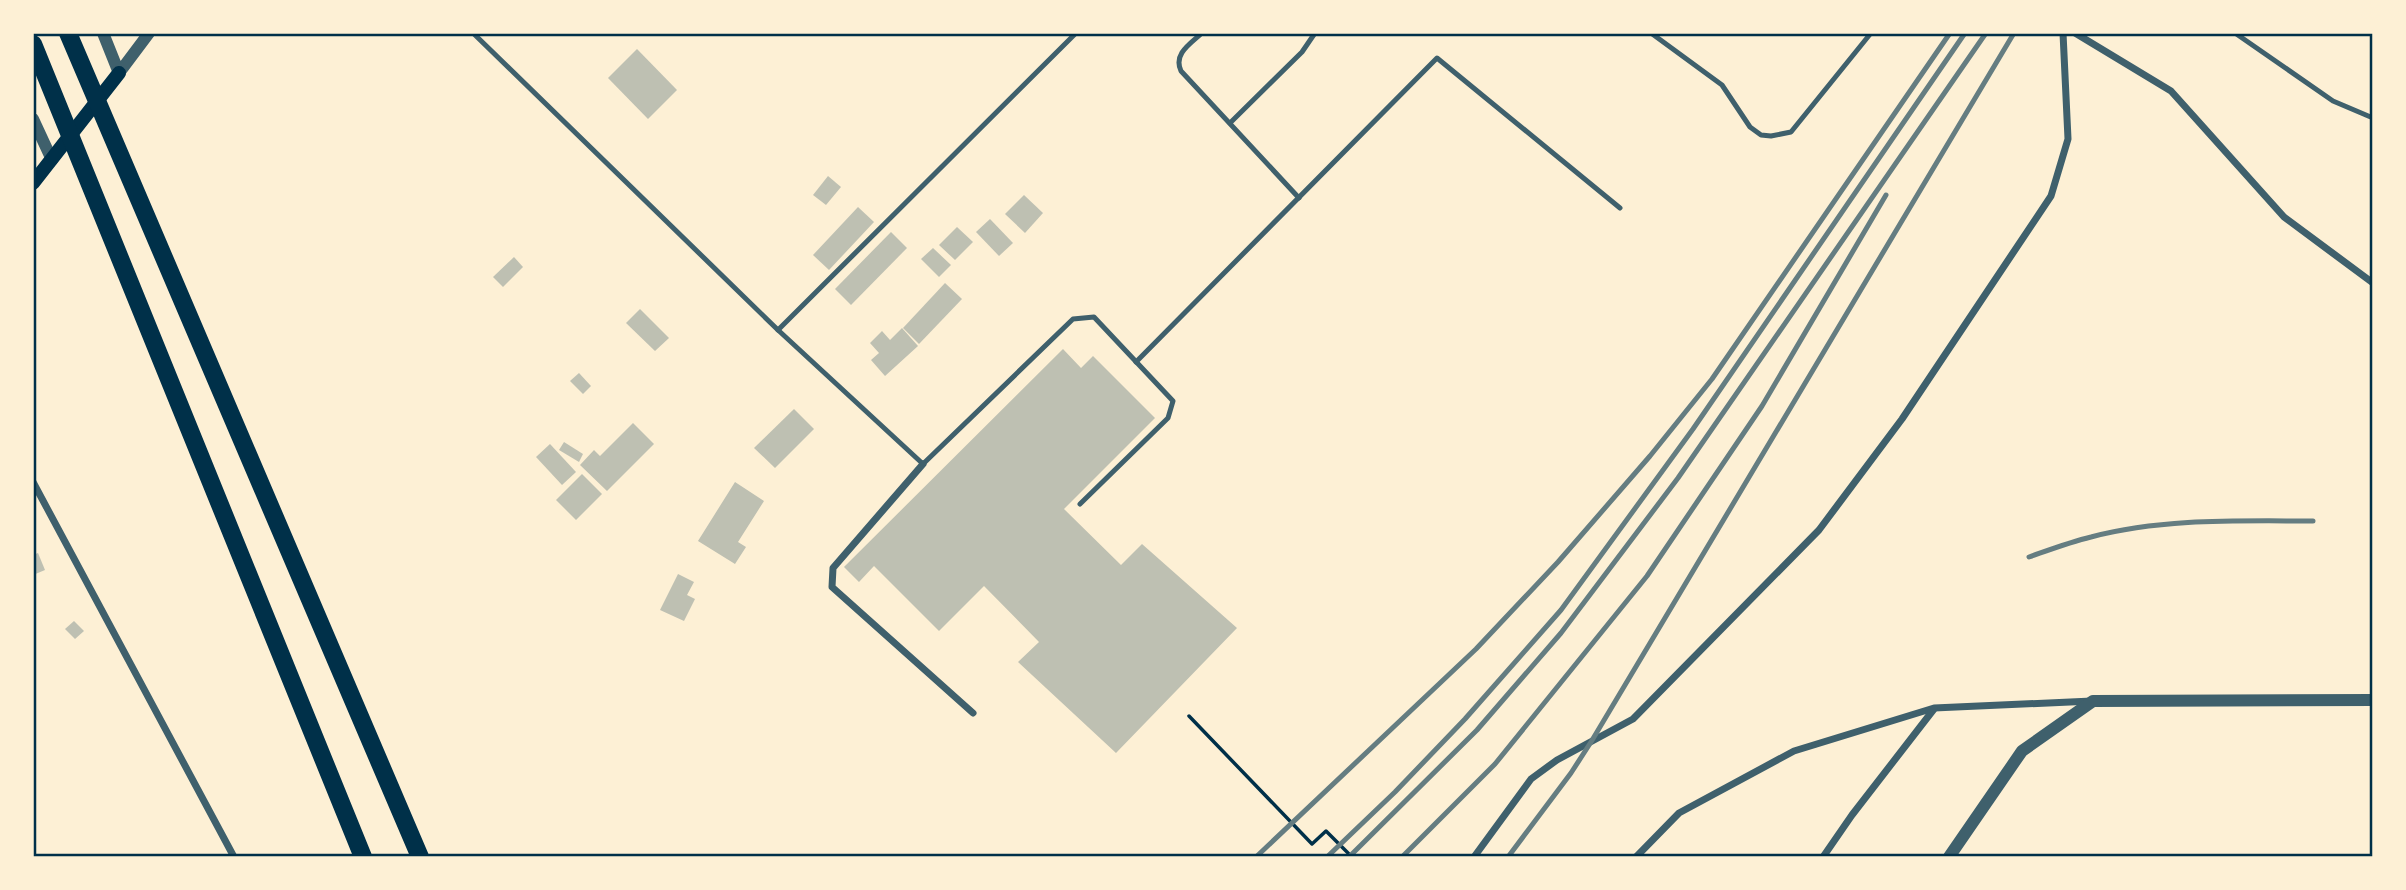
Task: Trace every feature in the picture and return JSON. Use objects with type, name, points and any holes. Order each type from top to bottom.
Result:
[{"type":"highway","points":[[68,33],[420,857]]},
{"type":"highway","points":[[33,44],[363,857]]},
{"type":"main road","points":[[33,183],[120,73]]},
{"type":"street","points":[[103,33],[120,73]]},
{"type":"street","points":[[120,73],[149,33]]},
{"type":"street","points":[[1474,857],[1531,779],[1557,760],[1633,719],[1819,530],[1902,418],[2050,196],[2068,139],[2063,33]]},
{"type":"street","points":[[2075,33],[2171,91],[2284,217],[2373,283]]},
{"type":"street","points":[[33,119],[52,160]]},
{"type":"street","points":[[923,464],[833,568],[832,587],[973,713]]},
{"type":"street","points":[[33,482],[234,857]]},
{"type":"street","points":[[1636,857],[1679,813],[1794,751],[1934,708],[2093,701],[2373,700]]},
{"type":"street","points":[[1949,857],[2022,751],[2093,701]]},
{"type":"street","points":[[1823,857],[1934,708]]},
{"type":"lane","points":[[473,33],[778,330],[923,464],[1073,319],[1094,317],[1174,401],[1168,418],[1080,504]]},
{"type":"lane","points":[[778,330],[1076,33]]},
{"type":"lane","points":[[1202,33],[1182,52],[1178,64],[1185,76],[1299,198]]},
{"type":"lane","points":[[1230,123],[1302,52],[1315,33]]},
{"type":"lane","points":[[1651,33],[1722,85],[1750,127],[1761,135],[1772,136],[1791,132],[1871,33]]},
{"type":"lane","points":[[2235,33],[2333,101],[2373,118]]},
{"type":"lane","points":[[1136,362],[1437,58],[1620,208]]},
{"type":"path","points":[[1189,716],[1312,844],[1326,831],[1352,857]]},
{"type":"building","points":[[637,49],[677,90],[648,119],[608,78]]},
{"type":"building","points":[[828,176],[841,187],[826,205],[813,195]]},
{"type":"building","points":[[1024,195],[1043,213],[1025,233],[1005,214]]},
{"type":"building","points":[[858,207],[874,222],[829,270],[813,255]]},
{"type":"building","points":[[990,219],[1013,243],[999,256],[976,232]]},
{"type":"building","points":[[957,227],[973,242],[955,260],[939,245]]},
{"type":"building","points":[[891,232],[907,248],[851,305],[835,289]]},
{"type":"building","points":[[933,248],[951,265],[939,277],[921,259]]},
{"type":"building","points":[[514,257],[523,267],[503,287],[493,277]]},
{"type":"building","points":[[945,283],[962,299],[919,344],[903,328]]},
{"type":"building","points":[[640,309],[669,338],[655,351],[626,323]]},
{"type":"building","points":[[902,328],[918,346],[885,376],[871,360],[879,353],[870,343],[882,331],[890,340]]},
{"type":"building","points":[[1063,349],[1081,368],[1093,356],[1155,418],[1064,509],[1121,565],[1142,544],[1237,628],[1116,753],[1018,662],[1039,642],[984,586],[939,631],[874,566],[859,582],[844,567]]},
{"type":"building","points":[[579,373],[591,386],[583,394],[570,381]]},
{"type":"building","points":[[794,409],[814,429],[775,468],[754,448]]},
{"type":"building","points":[[633,423],[654,444],[607,491],[580,465],[594,450],[600,456]]},
{"type":"building","points":[[564,442],[583,454],[579,462],[559,450]]},
{"type":"building","points":[[550,444],[576,472],[562,485],[536,457]]},
{"type":"building","points":[[582,474],[602,494],[576,520],[556,500]]},
{"type":"building","points":[[735,482],[764,501],[738,542],[746,547],[735,564],[698,541]]},
{"type":"building","points":[[38,553],[45,570],[33,575],[33,555]]},
{"type":"building","points":[[678,574],[694,582],[687,595],[695,599],[684,621],[660,610]]},
{"type":"building","points":[[74,621],[84,631],[75,639],[65,629]]},
{"type":"railway","points":[[1256,857],[1476,649],[1558,562],[1650,456],[1712,379],[1950,33]]},
{"type":"railway","points":[[1327,857],[1395,792],[1465,719],[1561,610],[1693,429],[1965,33]]},
{"type":"railway","points":[[1349,857],[1477,730],[1561,633],[1678,478],[1986,33]]},
{"type":"railway","points":[[1508,857],[1591,742],[2014,33]]},
{"type":"railway","points":[[1402,857],[1495,764],[1647,576],[1762,406],[1886,195]]},
{"type":"railway","points":[[2029,557],[2083,539],[2146,526],[2201,522],[2313,521]]}]
